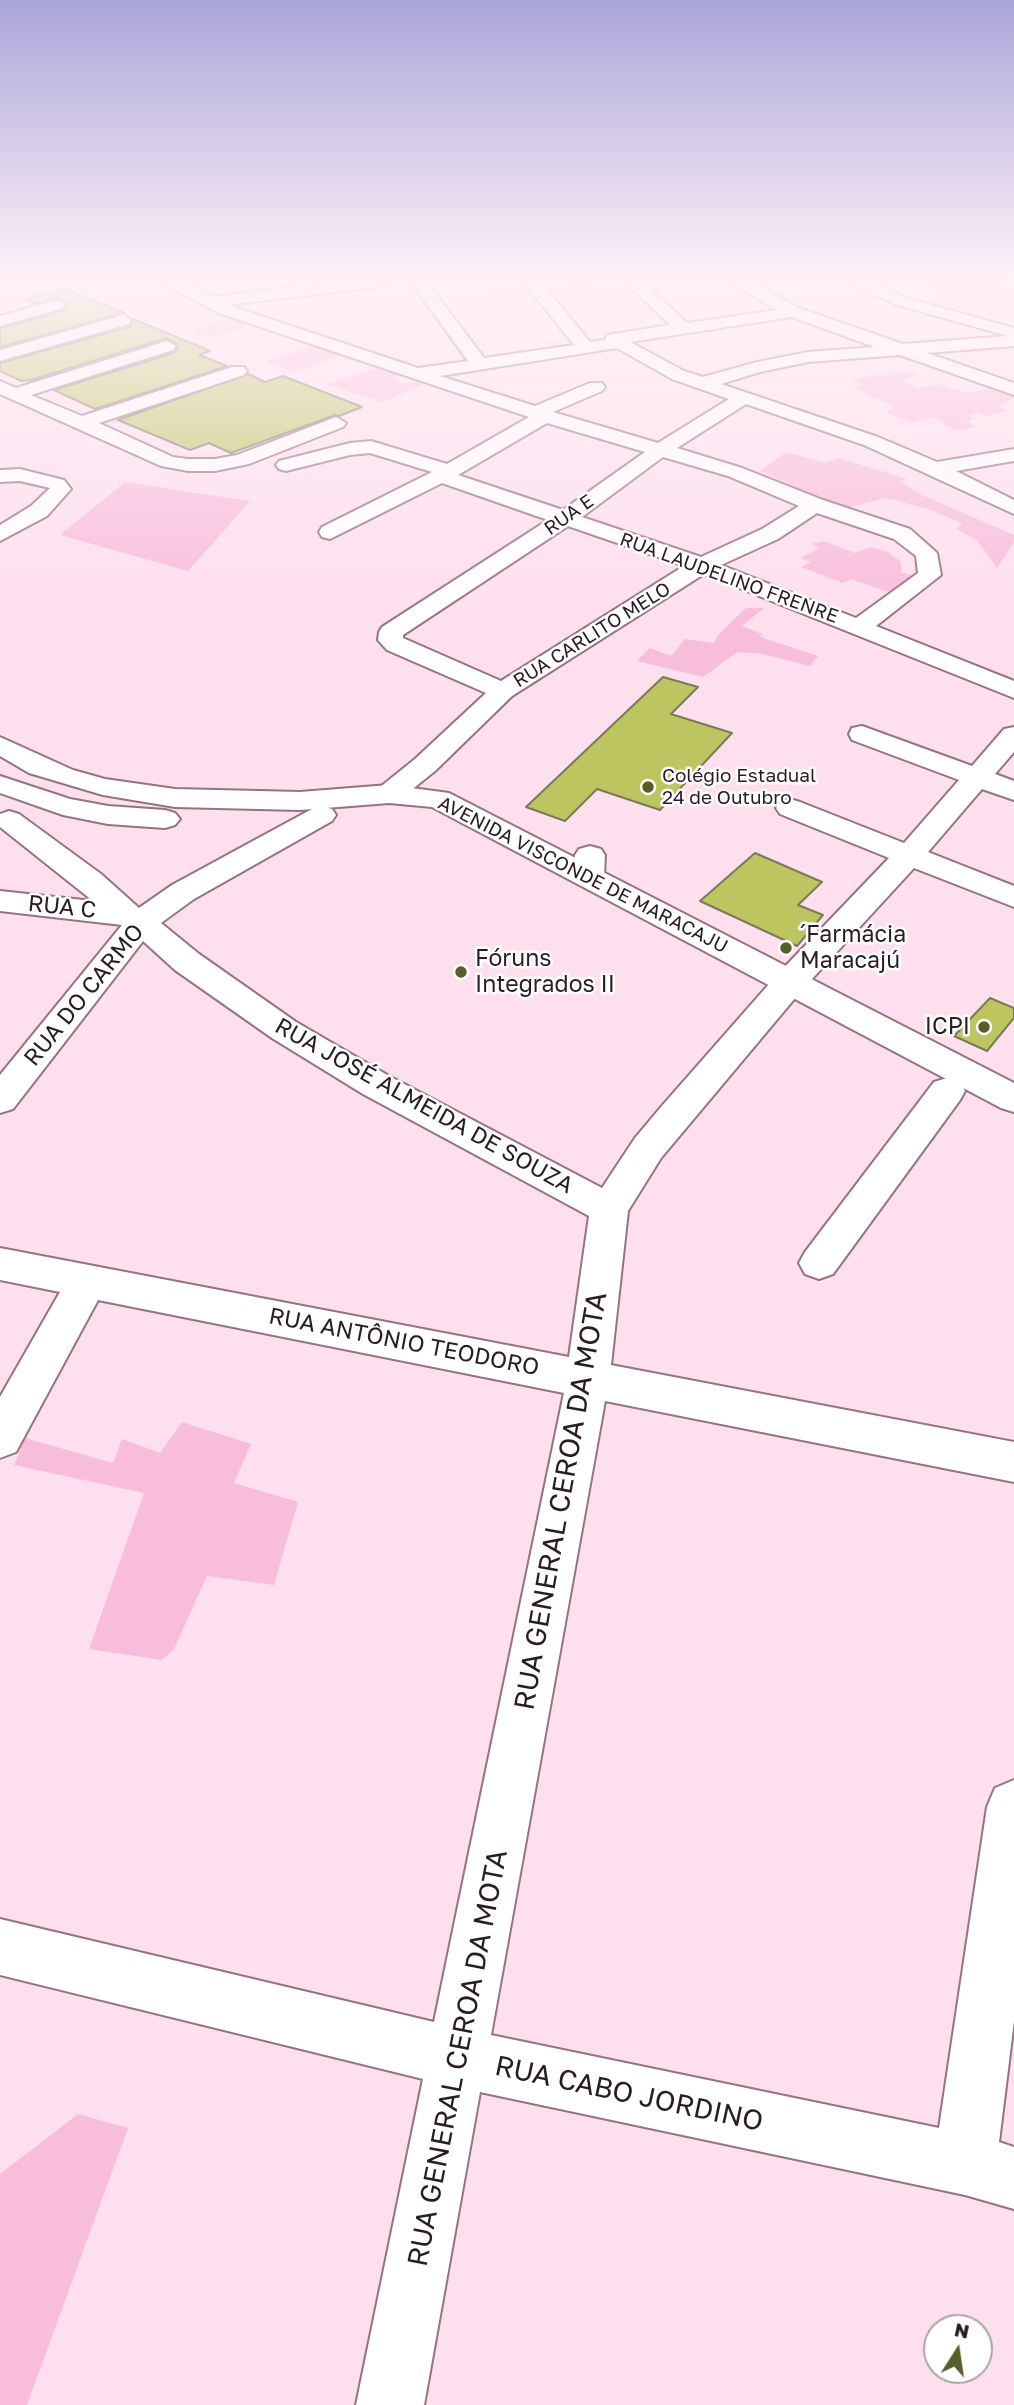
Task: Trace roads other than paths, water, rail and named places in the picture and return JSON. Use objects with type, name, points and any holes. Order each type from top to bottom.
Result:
[{"type":"street","points":[[13,393],[168,462],[206,465],[243,460],[335,423]]},
{"type":"street","points":[[82,422],[171,393]]},
{"type":"street","points":[[474,393],[659,451],[735,471],[815,505],[902,534],[914,542],[929,560],[927,579],[859,626]]},
{"type":"street","points":[[330,532],[445,473],[540,414],[583,393]]},
{"type":"street","points":[[734,393],[871,441],[935,468],[1014,508]]},
{"type":"street","name":"RUA E","points":[[503,691],[396,645],[390,640],[391,632],[566,518],[659,451],[745,397]]},
{"type":"street","name":"RUA LAUDELINO FRENRE","points":[[260,471],[365,447],[385,449],[566,518],[702,565],[1014,690]]},
{"type":"street","points":[[935,468],[1014,455]]},
{"type":"street","points":[[0,476],[20,475],[57,484],[61,489],[39,511],[0,534]]},
{"type":"street","name":"RUA CARLITO MELO","points":[[389,794],[425,765],[503,691],[702,565],[770,534],[815,505]]},
{"type":"street","points":[[862,734],[1014,791]]},
{"type":"street","name":"RUA GENERAL CEROA DA MOTA","points":[[390,2405],[588,1378],[609,1209],[648,1148],[782,992],[908,856],[1014,735]]},
{"type":"street","name":"AVENIDA VISCONDE DE MARACAJU","points":[[0,745],[39,767],[63,776],[103,787],[175,798],[288,801],[389,794],[439,799],[590,866],[782,992],[947,1091],[1014,1126]]},
{"type":"street","name":"AVENIDA VISCONDE DE MARACAJU","points":[[0,784],[34,798],[108,815],[151,819],[205,820],[380,811],[437,821],[782,992],[1014,1099]]},
{"type":"street","points":[[4,824],[34,798]]},
{"type":"street","points":[[790,808],[1014,897]]},
{"type":"street","name":"RUA DO CARMO","points":[[0,1100],[133,918],[322,815]]},
{"type":"street","name":"RUA JOSÉ ALMEIDA DE SOUZA","points":[[4,824],[99,888],[187,962],[284,1030],[376,1084],[609,1209]]},
{"type":"street","name":"RUA C","points":[[0,901],[133,918]]},
{"type":"street","points":[[820,1263],[947,1091]]},
{"type":"street","name":"RUA ANTÔNIO TEODORO","points":[[0,1264],[1014,1462]]},
{"type":"street","points":[[0,1438],[87,1281]]},
{"type":"street","points":[[990,2171],[1014,1807]]},
{"type":"street","name":"RUA CABO JORDINO","points":[[0,1947],[459,2058],[990,2171]]},
{"type":"place","name":"Colégio Estadual 24 de Outubro","points":[[648,787]]},
{"type":"place","name":"´Farmácia Maracajú","points":[[786,948]]},
{"type":"place","name":"Fóruns Integrados II","points":[[461,972]]},
{"type":"place","name":"ICPI","points":[[984,1027]]}]
